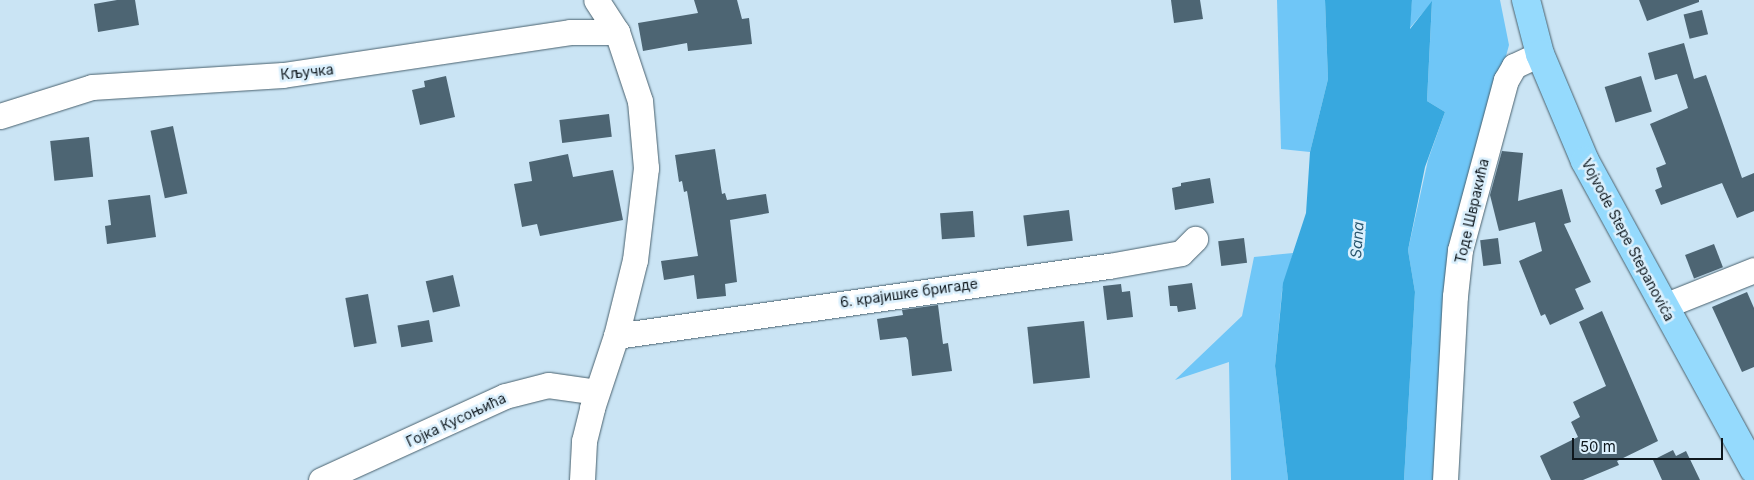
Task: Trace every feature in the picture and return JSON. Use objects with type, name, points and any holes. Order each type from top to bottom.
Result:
[{"type":"main road","name":"Vojvode Stepe Stepanovića","points":[[1526,0],[1540,54],[1585,161],[1754,470]]},
{"type":"street","points":[[582,480],[584,442],[597,392],[616,336],[635,260],[646,168],[640,101],[617,32],[596,0]]},
{"type":"street","name":"Кључка","points":[[0,116],[92,87],[283,75],[570,32],[617,32]]},
{"type":"street","name":"Тоде Швракића","points":[[1445,480],[1455,296],[1460,250],[1506,80],[1514,66],[1540,54]]},
{"type":"street","name":"6. крајишке бригаде","points":[[616,336],[1109,266],[1181,253],[1195,239]]},
{"type":"street","points":[[1664,306],[1754,270]]},
{"type":"street","name":"Гојка Кусоњића","points":[[321,480],[505,396],[548,385],[597,392]]},
{"type":"shaded area","points":[[1277,0],[1325,0],[1328,79],[1310,152],[1281,149]]},
{"type":"shaded area","points":[[1412,0],[1500,0],[1509,45],[1472,182],[1435,480],[1404,480],[1415,292],[1408,250],[1428,160],[1445,112],[1427,101],[1432,2],[1409,29]]},
{"type":"shaded area","points":[[1293,253],[1282,291],[1275,366],[1288,480],[1231,480],[1229,362],[1175,380],[1242,316],[1254,257]]},
{"type":"water","name":"Sana","points":[[1325,0],[1412,0],[1410,29],[1432,1],[1427,101],[1445,112],[1425,167],[1408,250],[1415,292],[1404,480],[1288,480],[1275,366],[1283,283],[1306,213],[1310,152],[1328,79]]},
{"type":"building","points":[[117,0],[135,0],[139,25],[98,32],[94,4]]},
{"type":"building","points":[[694,0],[737,0],[742,19],[749,18],[752,44],[688,51],[687,43],[643,51],[638,23],[698,13]]},
{"type":"building","points":[[1171,0],[1200,0],[1203,19],[1174,23]]},
{"type":"building","points":[[1639,0],[1699,0],[1699,2],[1647,21]]},
{"type":"building","points":[[1702,10],[1708,34],[1690,39],[1684,15]]},
{"type":"building","points":[[1684,43],[1694,79],[1706,75],[1742,178],[1754,173],[1754,211],[1737,218],[1722,183],[1661,205],[1655,190],[1662,187],[1656,168],[1666,164],[1650,124],[1688,108],[1677,74],[1655,80],[1648,53]]},
{"type":"building","points":[[446,76],[455,117],[420,125],[412,90],[425,87],[424,81]]},
{"type":"building","points":[[1641,76],[1652,111],[1615,122],[1605,87]]},
{"type":"building","points":[[609,114],[612,137],[562,143],[559,120]]},
{"type":"building","points":[[173,126],[187,193],[165,198],[151,131]]},
{"type":"building","points":[[89,137],[93,177],[54,181],[50,141]]},
{"type":"building","points":[[715,149],[722,194],[725,193],[727,200],[766,194],[769,213],[730,220],[737,282],[725,284],[726,296],[697,299],[694,275],[664,280],[661,261],[698,256],[687,191],[684,192],[682,181],[679,182],[675,155]]},
{"type":"building","points":[[1502,151],[1523,153],[1518,201],[1562,189],[1571,222],[1564,224],[1591,282],[1575,289],[1584,309],[1550,325],[1545,314],[1541,316],[1519,261],[1542,251],[1535,222],[1499,231],[1490,195]]},
{"type":"building","points":[[568,154],[573,177],[613,170],[623,220],[540,236],[537,224],[522,227],[514,184],[532,181],[529,162]]},
{"type":"building","points":[[1210,178],[1214,203],[1175,210],[1172,188],[1181,186],[1181,183]]},
{"type":"building","points":[[150,195],[156,237],[107,244],[105,226],[111,225],[108,200]]},
{"type":"building","points":[[1069,210],[1073,241],[1027,246],[1023,216]]},
{"type":"building","points":[[973,211],[975,237],[942,239],[940,213]]},
{"type":"building","points":[[1244,238],[1247,263],[1221,266],[1218,241]]},
{"type":"building","points":[[1498,238],[1501,264],[1483,266],[1480,240]]},
{"type":"building","points":[[1714,244],[1723,267],[1694,278],[1685,255]]},
{"type":"building","points":[[453,275],[460,306],[433,312],[426,281]]},
{"type":"building","points":[[1192,283],[1196,309],[1178,312],[1177,306],[1170,306],[1168,286]]},
{"type":"building","points":[[1121,284],[1122,292],[1130,291],[1133,317],[1107,320],[1103,286]]},
{"type":"building","points":[[1747,292],[1754,308],[1754,367],[1742,372],[1712,307]]},
{"type":"building","points":[[368,294],[377,343],[354,347],[345,298]]},
{"type":"building","points":[[938,305],[943,344],[948,343],[952,371],[912,376],[908,340],[906,337],[880,340],[877,319],[903,315],[902,310]]},
{"type":"building","points":[[1602,311],[1658,441],[1617,461],[1619,465],[1583,480],[1551,480],[1540,456],[1578,437],[1571,422],[1580,417],[1573,402],[1606,386],[1579,322]]},
{"type":"building","points":[[429,320],[433,342],[401,347],[397,326]]},
{"type":"building","points":[[1084,321],[1090,378],[1033,384],[1027,327]]},
{"type":"building","points":[[1673,450],[1676,456],[1686,451],[1700,480],[1662,480],[1653,460]]}]
